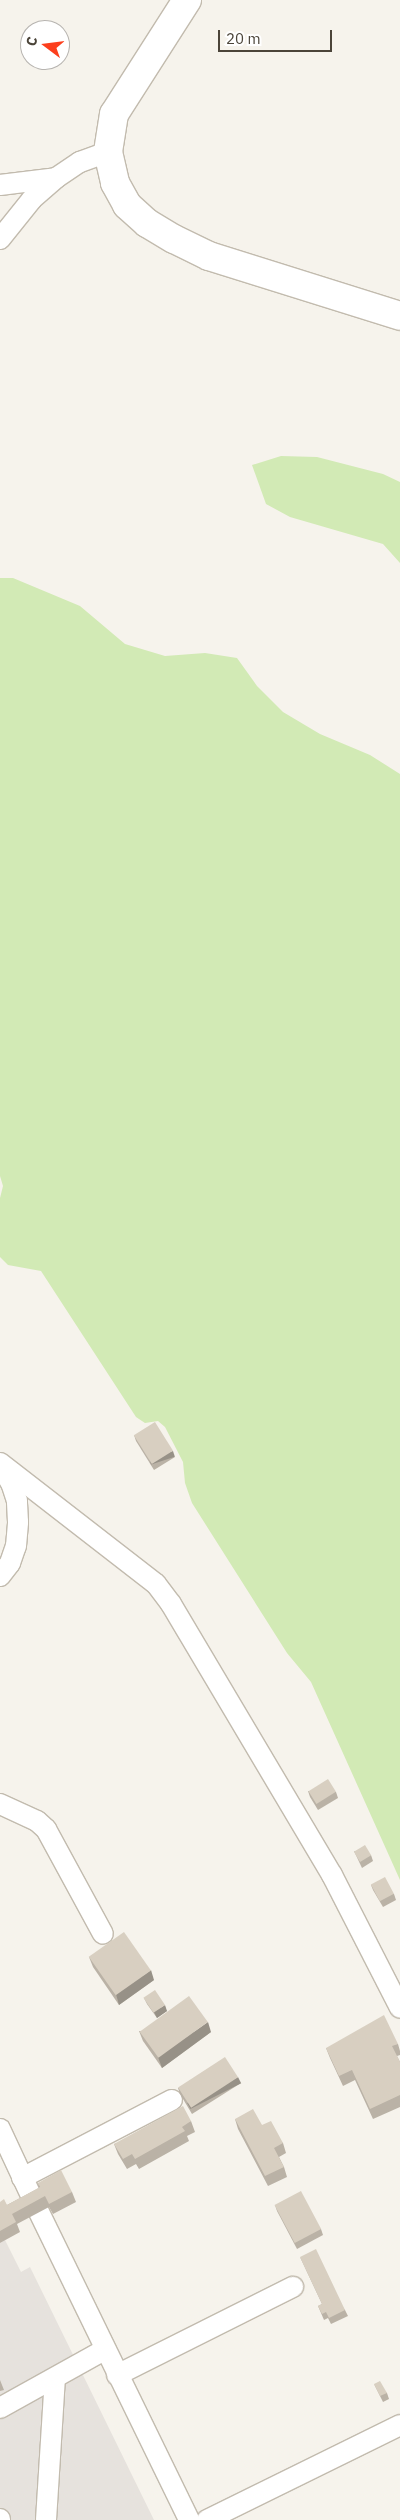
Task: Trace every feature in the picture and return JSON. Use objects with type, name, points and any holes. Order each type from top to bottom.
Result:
[{"type":"street","points":[[187,0],[114,114],[108,152],[115,183],[128,205],[147,223],[209,256],[400,316]]},
{"type":"lane","points":[[0,239],[32,199],[56,178],[80,162],[108,152]]},
{"type":"lane","points":[[0,185],[56,178]]},
{"type":"lane","points":[[0,1464],[14,1491],[18,1522],[10,1563],[0,1576]]},
{"type":"lane","points":[[0,1464],[156,1584],[166,1597],[332,1876],[400,2008]]},
{"type":"lane","points":[[0,1804],[37,1821],[46,1828],[103,1934]]},
{"type":"lane","points":[[22,2178],[172,2100]]},
{"type":"lane","points":[[0,2129],[104,2350],[189,2520]]},
{"type":"lane","points":[[117,2375],[293,2287]]},
{"type":"lane","points":[[0,2408],[104,2350]]},
{"type":"lane","points":[[46,2520],[56,2378]]},
{"type":"lane","points":[[207,2520],[400,2425]]},
{"type":"shaded area","points":[[5,2240],[21,2272],[30,2267],[154,2520],[0,2520],[0,2243]]},
{"type":"green space","points":[[281,456],[317,457],[383,474],[400,482],[400,563],[383,544],[290,517],[266,504],[252,465]]},
{"type":"green space","points":[[0,578],[13,578],[80,606],[125,644],[165,656],[205,653],[237,658],[257,686],[283,712],[320,734],[370,755],[400,774],[400,1880],[311,1682],[287,1653],[192,1503],[185,1483],[183,1462],[165,1427],[158,1421],[145,1423],[136,1417],[41,1271],[8,1265],[0,1257],[0,1198],[3,1186],[0,1176]]},
{"type":"building","points":[[155,1422],[173,1451],[152,1464],[134,1435]]},
{"type":"building","points":[[328,1779],[336,1792],[316,1804],[308,1791]]},
{"type":"building","points":[[365,1845],[371,1855],[360,1862],[354,1852]]},
{"type":"building","points":[[385,1877],[394,1894],[380,1901],[371,1885]]},
{"type":"building","points":[[124,1932],[151,1971],[116,1995],[89,1957]]},
{"type":"building","points":[[155,1990],[165,2005],[153,2013],[143,1998]]},
{"type":"building","points":[[189,1996],[208,2022],[158,2058],[140,2032]]},
{"type":"building","points":[[384,2015],[398,2044],[392,2046],[400,2062],[400,2095],[370,2109],[352,2070],[339,2076],[326,2048]]},
{"type":"building","points":[[225,2057],[238,2077],[191,2108],[178,2087]]},
{"type":"building","points":[[183,2106],[191,2121],[182,2127],[185,2131],[135,2159],[132,2154],[123,2159],[114,2144]]},
{"type":"building","points":[[253,2109],[262,2125],[271,2121],[283,2143],[274,2148],[284,2167],[265,2176],[235,2119]]},
{"type":"building","points":[[61,2170],[72,2192],[49,2204],[45,2196],[12,2214],[16,2222],[0,2231],[0,2202],[4,2199],[7,2205],[40,2187],[38,2183]]},
{"type":"building","points":[[301,2191],[321,2229],[295,2243],[275,2205]]},
{"type":"building","points":[[316,2249],[345,2310],[329,2318],[326,2312],[322,2314],[318,2306],[322,2304],[300,2257]]},
{"type":"building","points":[[380,2381],[387,2393],[380,2396],[374,2384]]}]
